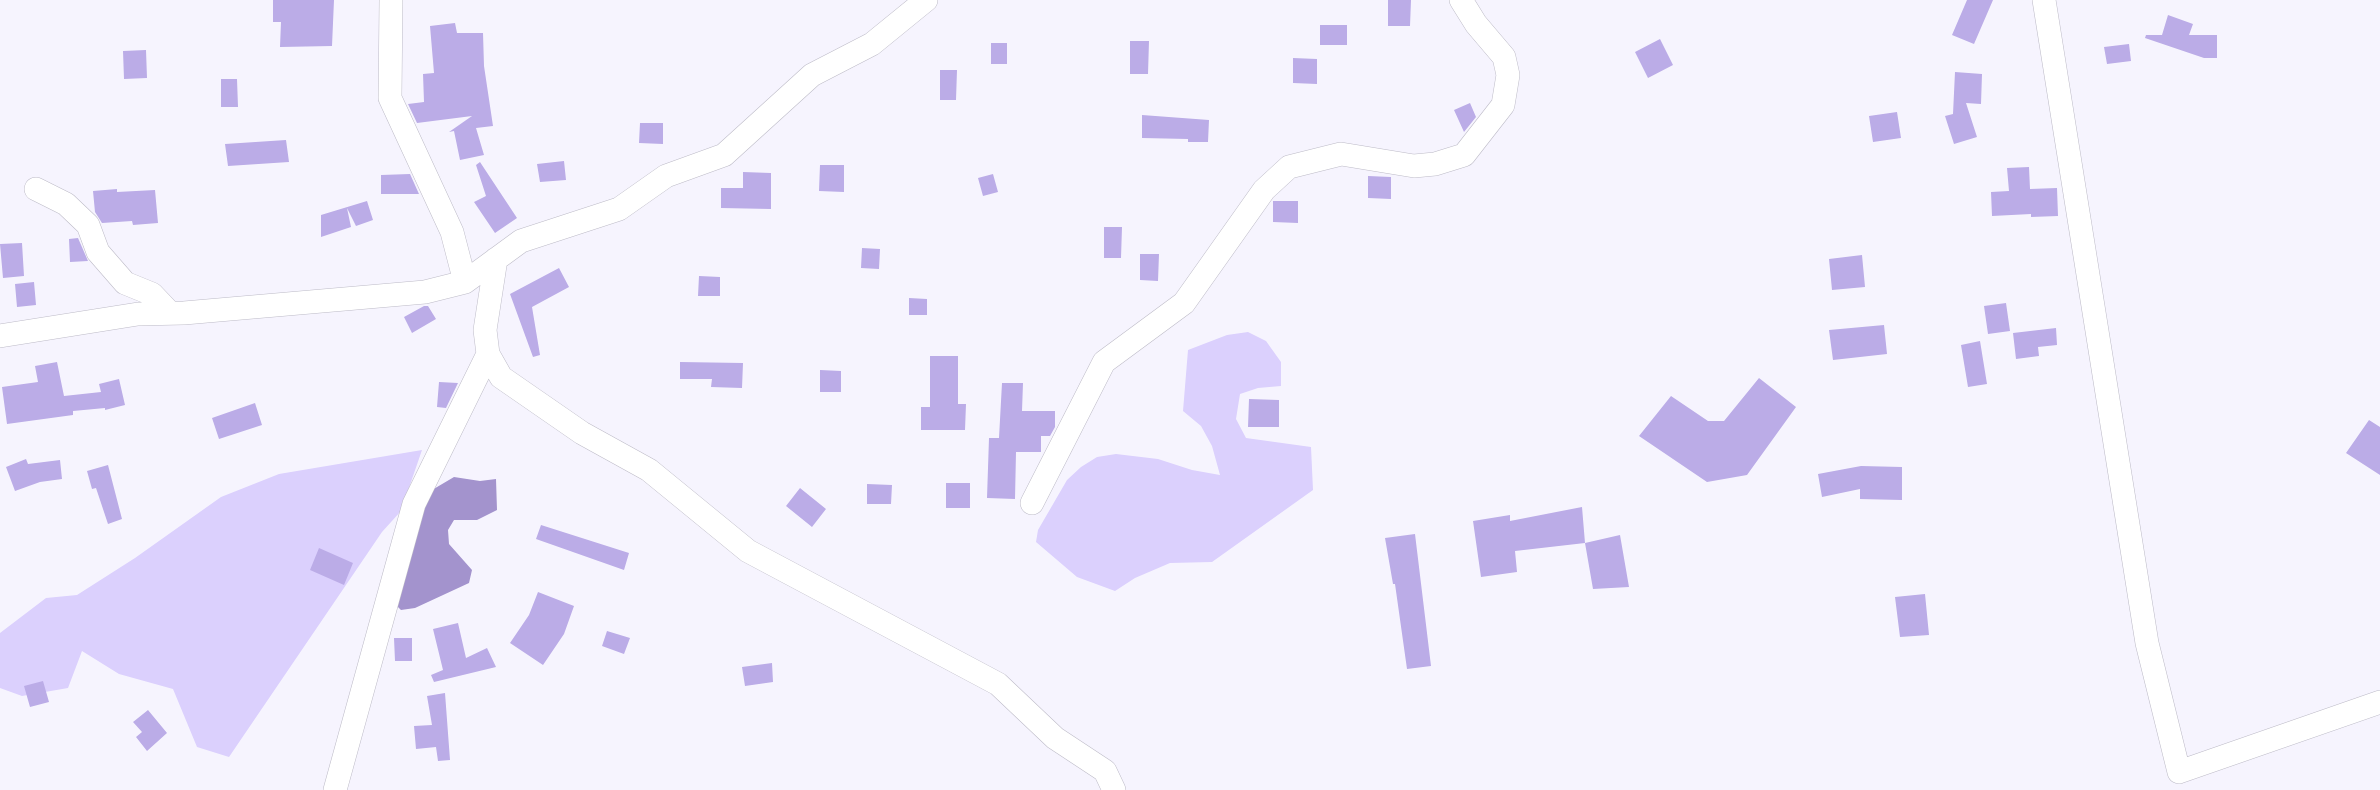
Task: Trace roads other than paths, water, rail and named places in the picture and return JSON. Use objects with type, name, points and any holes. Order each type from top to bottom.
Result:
[{"type":"street","points":[[391,0],[390,98],[452,232],[465,282]]},
{"type":"street","points":[[0,336],[138,314],[425,292],[465,282],[522,242],[619,209],[666,176],[724,155],[812,75],[872,44],[926,0]]},
{"type":"street","points":[[1032,503],[1104,362],[1184,303],[1264,190],[1289,167],[1340,153],[1413,166],[1435,164],[1464,155],[1503,105],[1508,75],[1504,57],[1476,24],[1461,0]]},
{"type":"street","points":[[2043,0],[2147,643],[2179,772],[2380,702]]},
{"type":"street","points":[[36,188],[66,204],[88,225],[98,252],[125,283],[152,293],[170,313]]},
{"type":"street","points":[[496,260],[485,330],[488,354],[501,377],[582,433],[649,470],[748,551],[998,684],[1055,738],[1105,771],[1114,790]]},
{"type":"street","points":[[335,790],[414,504],[488,354]]}]
